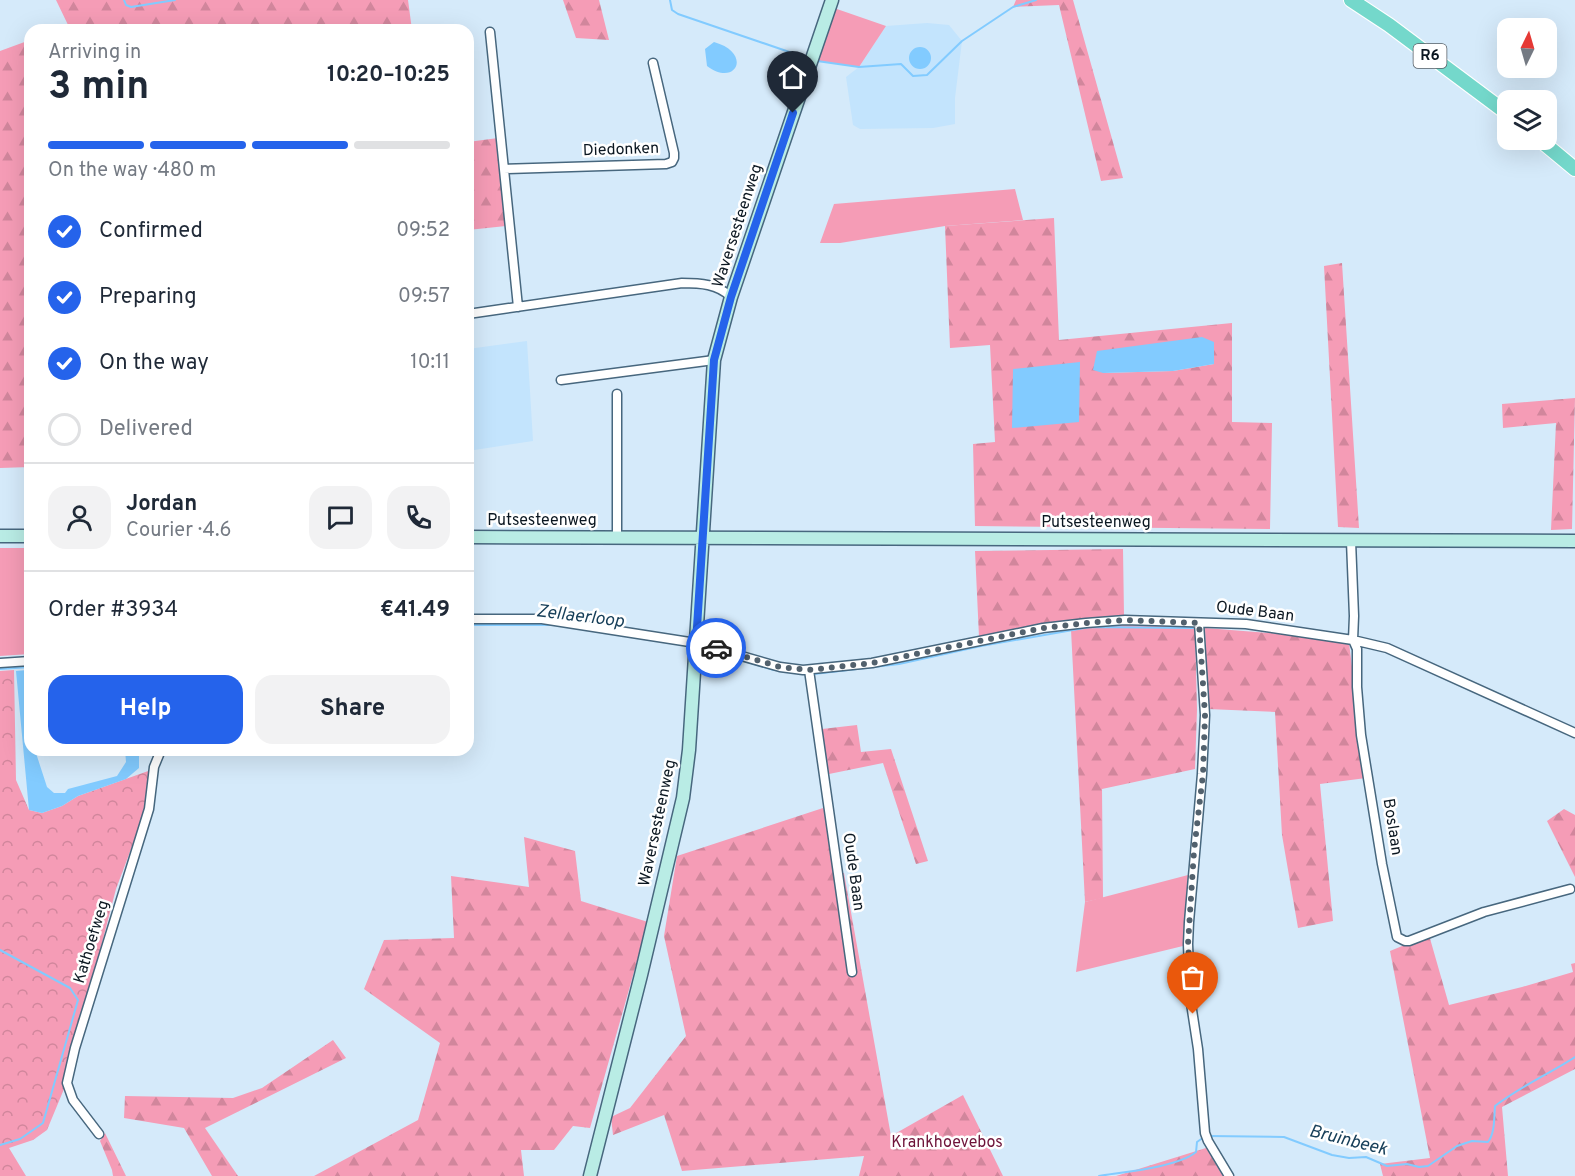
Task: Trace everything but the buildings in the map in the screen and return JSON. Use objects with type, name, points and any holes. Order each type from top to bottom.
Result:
[{"type":"main road","name":"R6","points":[[1351,0],[1389,25],[1497,106]]},
{"type":"main road","points":[[1552,150],[1575,169]]},
{"type":"street","name":"Waversesteenweg","points":[[590,1176],[683,798],[689,750],[714,360],[731,297],[832,0]]},
{"type":"street","points":[[490,32],[518,307]]},
{"type":"street","name":"Diedonken","points":[[504,169],[672,162],[674,153],[653,63]]},
{"type":"street","points":[[474,313],[682,283],[712,285],[724,290],[731,297]]},
{"type":"street","points":[[561,380],[714,360]]},
{"type":"street","name":"Putsesteenweg","points":[[617,394],[617,538]]},
{"type":"street","points":[[0,536],[24,536]]},
{"type":"street","name":"Putsesteenweg","points":[[474,537],[1575,541]]},
{"type":"street","name":"Boslaan","points":[[1351,541],[1353,640],[1357,649],[1361,735],[1397,937],[1409,941],[1484,912],[1570,889]]},
{"type":"street","name":"Oude Baan","points":[[474,619],[542,619],[696,643],[780,667],[809,670],[872,663],[1043,628],[1086,623],[1125,620],[1246,624],[1353,640],[1388,648],[1575,733]]},
{"type":"street","points":[[1199,623],[1205,715],[1203,774],[1189,922],[1190,987],[1205,1133],[1229,1176]]},
{"type":"street","points":[[0,663],[24,661]]},
{"type":"street","name":"Oude Baan","points":[[809,670],[852,972]]},
{"type":"street","name":"Kathoefweg","points":[[99,1134],[73,1100],[67,1083],[75,1048],[149,809],[154,767],[159,756]]},
{"type":"shaded area","points":[[927,23],[949,25],[962,41],[955,98],[955,124],[933,128],[860,129],[853,125],[846,77],[859,67],[886,26]]},
{"type":"shaded area","points":[[527,341],[533,441],[474,450],[474,348]]},
{"type":"green space","points":[[56,0],[408,0],[411,24],[68,24]]},
{"type":"green space","points":[[563,0],[599,0],[609,40],[576,38]]},
{"type":"green space","points":[[1016,0],[1073,0],[1123,178],[1101,181],[1059,5],[1013,7]]},
{"type":"green space","points":[[834,8],[886,26],[859,67],[817,61]]},
{"type":"green space","points":[[24,42],[24,467],[0,468],[0,51]]},
{"type":"green space","points":[[498,138],[506,226],[474,229],[474,141]]},
{"type":"green space","points":[[1015,189],[1023,220],[945,226],[840,243],[820,243],[834,204]]},
{"type":"green space","points":[[1054,218],[1059,340],[1232,323],[1232,422],[1272,423],[1270,529],[975,526],[973,444],[995,442],[990,345],[950,348],[945,226]],"holes":[[[1214,342],[1214,364],[1173,371],[1103,373]]]},
{"type":"green space","points":[[1342,263],[1359,528],[1338,527],[1324,266]]},
{"type":"green space","points":[[1575,398],[1572,529],[1551,530],[1556,423],[1503,428],[1502,404]]},
{"type":"green space","points":[[0,548],[24,548],[24,654],[0,656]]},
{"type":"green space","points":[[1123,549],[1124,615],[979,637],[975,551]]},
{"type":"green space","points":[[1117,623],[1195,627],[1197,710],[1195,769],[1102,789],[1103,898],[1085,902],[1071,630]]},
{"type":"green space","points":[[1205,628],[1283,634],[1349,643],[1366,778],[1320,784],[1333,921],[1298,928],[1282,835],[1275,712],[1208,709]]},
{"type":"green space","points":[[14,670],[16,780],[29,810],[42,813],[62,806],[78,796],[151,770],[145,812],[116,889],[64,1089],[47,1130],[33,1140],[9,1148],[26,1176],[0,1176],[0,671]]},
{"type":"green space","points":[[857,725],[861,752],[891,749],[928,861],[916,864],[883,763],[829,774],[822,729]]},
{"type":"green space","name":"Krankhoevebos","points":[[823,808],[836,874],[844,873],[891,1136],[963,1095],[1003,1176],[859,1176],[864,1156],[682,1171],[664,1115],[613,1135],[611,1117],[630,1108],[686,1036],[664,936],[677,856]]},
{"type":"green space","points":[[1564,809],[1575,815],[1575,877],[1547,821]]},
{"type":"green space","points":[[524,837],[575,851],[581,901],[648,922],[590,1128],[573,1126],[554,1150],[521,1150],[524,1176],[314,1176],[418,1120],[440,1043],[364,989],[384,940],[454,938],[451,876],[529,887]]},
{"type":"green space","points":[[1188,875],[1183,946],[1076,972],[1085,902]]},
{"type":"green space","points":[[1429,935],[1449,1005],[1573,972],[1571,964],[1575,963],[1575,1069],[1502,1107],[1508,1176],[1383,1176],[1380,1164],[1430,1158],[1390,951]]},
{"type":"green space","points":[[333,1040],[346,1058],[205,1128],[238,1176],[212,1176],[184,1128],[124,1118],[125,1096],[233,1098],[262,1088]]},
{"type":"green space","points":[[105,1133],[126,1176],[113,1176],[100,1141]]},
{"type":"green space","points":[[1206,1148],[1223,1176],[1116,1176]]},
{"type":"water","points":[[714,42],[733,53],[737,60],[732,71],[717,72],[707,66],[705,49]]},
{"type":"water","points":[[920,47],[928,50],[931,58],[928,66],[920,69],[912,66],[909,58],[912,50]]},
{"type":"water","points":[[1202,337],[1214,342],[1214,364],[1173,371],[1103,373],[1093,370],[1097,351]]},
{"type":"water","points":[[1080,362],[1079,422],[1012,428],[1013,369]]},
{"type":"water","points":[[24,670],[24,756],[37,756],[47,787],[54,793],[65,793],[68,789],[117,776],[126,762],[126,756],[139,756],[139,768],[126,779],[78,796],[62,806],[42,813],[29,810],[16,671]]},
{"type":"waterway","points":[[124,0],[126,5],[131,7],[175,0]]},
{"type":"waterway","points":[[670,0],[672,10],[678,14],[804,57]]},
{"type":"waterway","points":[[817,61],[859,67],[901,64],[913,76],[927,75],[962,41],[1013,7],[1036,0]]},
{"type":"waterway","name":"Zellaerloop","points":[[474,625],[554,625]]},
{"type":"waterway","points":[[814,674],[899,664],[981,646],[1090,627],[1193,628]]},
{"type":"waterway","name":"Zellaerloop","points":[[734,658],[774,670]]},
{"type":"waterway","name":"Zellaerloop","points":[[0,669],[24,667]]},
{"type":"waterway","name":"Zellaerloop","points":[[780,671],[807,674]]},
{"type":"waterway","points":[[0,950],[70,988],[78,1000],[43,1123],[20,1139],[0,1145]]},
{"type":"waterway","name":"Bruinbeek","points":[[1209,1136],[1284,1137],[1332,1155],[1349,1158],[1366,1157],[1387,1166],[1407,1164],[1419,1167],[1428,1166],[1457,1146],[1472,1141],[1488,1142],[1493,1130],[1495,1106],[1575,1057]]},
{"type":"waterway","name":"Bruinbeek","points":[[1099,1176],[1177,1162],[1196,1152],[1197,1142],[1204,1137]]},
{"type":"way so far","points":[[716,648],[780,667],[809,670],[872,663],[1043,628],[1125,620],[1199,623],[1205,715],[1203,774],[1194,851],[1188,944],[1193,1014]]},
{"type":"route","points":[[716,648],[696,643],[714,360],[731,297],[793,113]]}]
